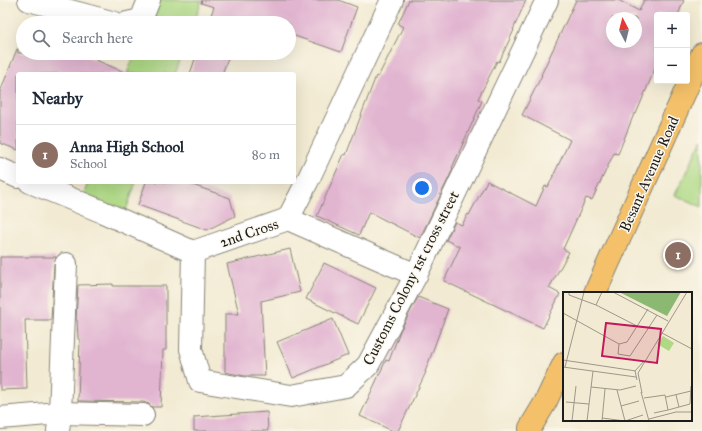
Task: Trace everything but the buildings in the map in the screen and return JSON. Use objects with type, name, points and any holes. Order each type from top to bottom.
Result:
[{"type":"main road","name":"Besant Avenue Road","points":[[595,292],[702,54]]},
{"type":"main road","points":[[528,430],[545,403],[563,365]]},
{"type":"street","points":[[143,16],[149,0]]},
{"type":"street","name":"2nd Cross","points":[[193,252],[288,219],[307,182],[392,0]]},
{"type":"street","name":"Customs Colony 1st cross street","points":[[193,252],[191,349],[200,381],[290,396],[346,386],[368,365],[416,275],[547,0]]},
{"type":"street","points":[[34,1],[89,16]]},
{"type":"street","points":[[0,170],[16,176]]},
{"type":"street","points":[[35,184],[193,252]]},
{"type":"street","points":[[288,219],[416,275]]},
{"type":"street","points":[[59,422],[66,264]]},
{"type":"street","points":[[0,418],[59,422],[143,415]]},
{"type":"green space","points":[[154,0],[202,0],[196,16],[148,16]]},
{"type":"green space","points":[[132,60],[180,60],[176,72],[128,72]]},
{"type":"green space","points":[[702,139],[702,207],[675,195]]},
{"type":"green space","points":[[87,184],[135,184],[125,213],[84,194]]},
{"type":"place","name":"Anna High School","points":[[678,255]]}]
